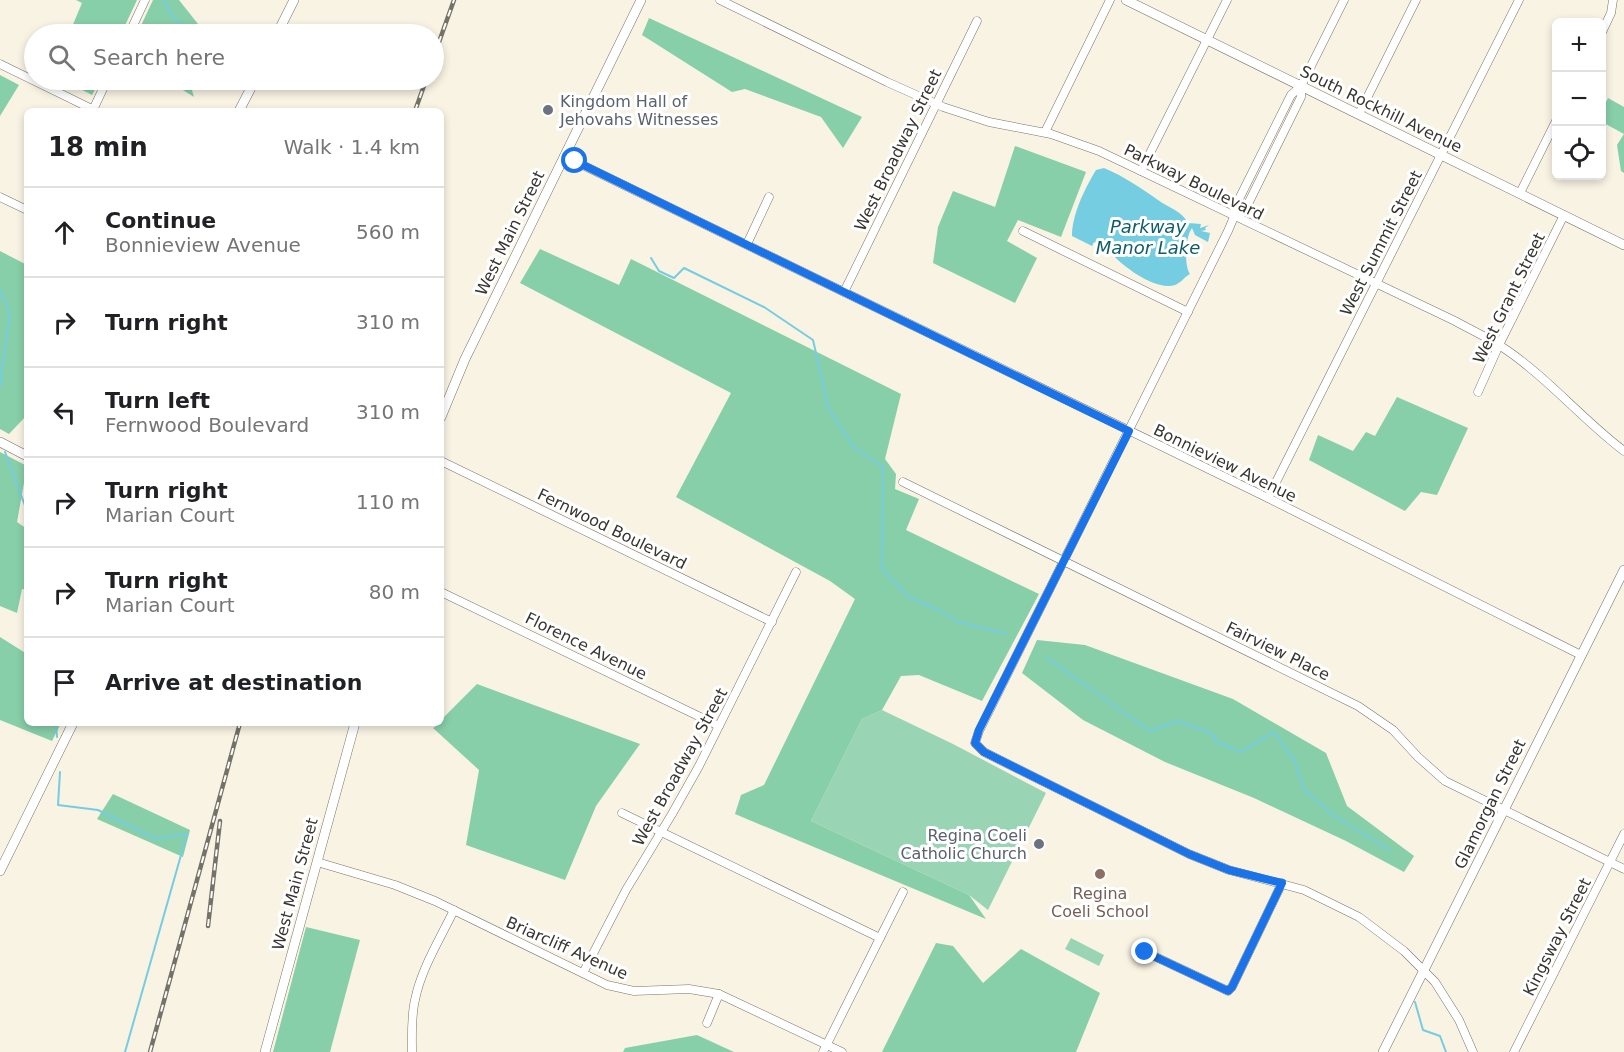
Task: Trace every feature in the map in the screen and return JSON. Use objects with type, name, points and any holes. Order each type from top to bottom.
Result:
[{"type":"street","points":[[134,24],[145,0]]},
{"type":"street","points":[[282,24],[294,0]]},
{"type":"street","name":"West Main Street","points":[[444,409],[462,364],[641,0]]},
{"type":"street","name":"Parkway Boulevard","points":[[720,0],[936,104],[974,118],[1045,132],[1078,142],[1377,283],[1499,345],[1532,370],[1595,429],[1624,451]]},
{"type":"street","points":[[1045,132],[1110,0]]},
{"type":"street","name":"South Rockhill Avenue","points":[[1126,0],[1624,245]]},
{"type":"street","points":[[1142,171],[1227,0]]},
{"type":"street","points":[[1344,0],[1301,86],[1291,95],[1235,207],[1234,217],[1188,312],[975,739],[976,745],[984,752],[1189,854],[1229,870],[1312,893],[1359,917],[1389,938],[1424,970],[1451,1005],[1473,1052]]},
{"type":"street","points":[[1359,114],[1416,0]]},
{"type":"street","name":"West Summit Street","points":[[1268,498],[1519,0]]},
{"type":"street","points":[[1606,24],[1613,0]]},
{"type":"street","name":"West Broadway Street","points":[[844,292],[977,21]]},
{"type":"street","points":[[0,64],[24,76]]},
{"type":"street","points":[[53,90],[90,108]]},
{"type":"street","points":[[95,108],[103,90]]},
{"type":"street","points":[[241,108],[250,90]]},
{"type":"street","points":[[1520,193],[1554,126]]},
{"type":"street","name":"Bonnieview Avenue","points":[[564,156],[1268,498],[1581,655]]},
{"type":"street","points":[[0,197],[24,209]]},
{"type":"street","points":[[747,244],[769,197]]},
{"type":"street","name":"West Grant Street","points":[[1478,392],[1564,215]]},
{"type":"street","points":[[1023,231],[1188,312]]},
{"type":"street","points":[[0,442],[24,454]]},
{"type":"street","name":"Fernwood Boulevard","points":[[444,462],[772,622]]},
{"type":"street","name":"Fairview Place","points":[[903,482],[1371,714],[1393,730],[1429,768],[1445,781],[1624,869]]},
{"type":"street","name":"Glamorgan Street","points":[[1383,1052],[1624,570]]},
{"type":"street","name":"West Broadway Street","points":[[583,974],[626,890],[693,778],[796,572]]},
{"type":"street","name":"Florence Avenue","points":[[444,593],[719,726]]},
{"type":"street","points":[[0,871],[72,726]]},
{"type":"street","name":"West Main Street","points":[[264,1052],[354,726]]},
{"type":"street","points":[[622,813],[880,939]]},
{"type":"street","name":"Kingsway Street","points":[[1514,1052],[1624,834]]},
{"type":"street","name":"Briarcliff Avenue","points":[[317,862],[395,885],[454,910],[607,985],[628,991],[689,989],[720,994],[825,1048],[842,1052]]},
{"type":"street","points":[[1141,950],[1228,991],[1282,883]]},
{"type":"street","points":[[825,1048],[903,892]]},
{"type":"street","points":[[412,1052],[414,1008],[418,987],[454,910]]},
{"type":"street","points":[[707,1023],[720,994]]},
{"type":"green space","points":[[76,0],[137,0],[126,24],[73,24],[82,3]]},
{"type":"green space","points":[[153,0],[179,0],[198,24],[142,24]]},
{"type":"green space","points":[[649,18],[862,117],[843,148],[821,117],[745,89],[732,92],[642,35]]},
{"type":"green space","points":[[0,75],[19,85],[0,116]]},
{"type":"green space","points":[[82,90],[95,90],[92,95]]},
{"type":"green space","points":[[183,90],[192,90],[194,97]]},
{"type":"green space","points":[[1608,98],[1624,107],[1624,134],[1606,124]]},
{"type":"green space","points":[[1624,134],[1624,173],[1621,171],[1617,145]]},
{"type":"green space","points":[[1015,146],[1086,172],[1061,237],[1018,220],[1007,241],[1037,258],[1015,303],[933,263],[938,227],[953,191],[995,207]]},
{"type":"green space","points":[[540,249],[619,285],[631,259],[901,394],[885,459],[896,474],[895,489],[919,499],[906,530],[1039,594],[982,701],[919,675],[901,676],[882,710],[862,719],[811,821],[969,895],[986,919],[735,814],[741,795],[764,785],[855,599],[830,581],[676,497],[731,393],[520,283]]},
{"type":"green space","points":[[0,251],[24,263],[24,418],[9,434],[0,429]]},
{"type":"green space","points":[[1397,397],[1468,428],[1437,495],[1421,492],[1405,511],[1309,460],[1318,435],[1353,451],[1366,432],[1375,436]]},
{"type":"green space","points":[[0,452],[24,464],[24,483],[17,522],[24,527],[24,589],[22,589],[17,613],[0,606]]},
{"type":"green space","points":[[0,637],[24,652],[24,726],[60,726],[52,741],[0,720]]},
{"type":"green space","points":[[1037,640],[1085,645],[1233,699],[1326,753],[1347,806],[1414,856],[1404,872],[1346,841],[1254,798],[1165,762],[1083,720],[1022,673]]},
{"type":"green space","points":[[477,684],[640,744],[596,806],[565,880],[466,845],[479,770],[433,728],[444,726],[444,717]]},
{"type":"green space","points":[[882,710],[1046,793],[988,910],[969,895],[811,821],[862,719]]},
{"type":"green space","points":[[113,794],[190,830],[183,857],[97,819]]},
{"type":"green space","points":[[306,927],[360,940],[330,1052],[273,1052]]},
{"type":"green space","points":[[1071,938],[1104,955],[1099,966],[1065,949]]},
{"type":"green space","points":[[936,943],[953,946],[983,983],[1021,949],[1100,993],[1076,1052],[882,1052]]},
{"type":"green space","points":[[697,1035],[734,1052],[623,1052],[625,1048]]},
{"type":"water","name":"Parkway Manor Lake","points":[[1104,168],[1179,212],[1188,223],[1201,224],[1200,228],[1209,225],[1205,228],[1206,230],[1201,231],[1210,233],[1208,242],[1195,235],[1192,228],[1186,258],[1190,274],[1179,283],[1167,286],[1150,282],[1125,266],[1113,255],[1114,252],[1094,242],[1092,246],[1072,236],[1076,211],[1083,194],[1096,170]]},
{"type":"waterway","points":[[164,0],[173,17],[180,24]]},
{"type":"waterway","points":[[651,258],[659,271],[674,278],[684,268],[764,307],[813,340],[829,410],[854,447],[883,467],[882,569],[909,597],[939,610],[956,621],[1006,634]]},
{"type":"waterway","points":[[0,290],[10,312],[0,386]]},
{"type":"waterway","points":[[5,452],[24,503]]},
{"type":"waterway","points":[[1047,658],[1150,731],[1178,721],[1213,734],[1215,741],[1241,752],[1274,732],[1295,762],[1304,790],[1333,815],[1390,850]]},
{"type":"waterway","points":[[56,726],[57,737]]},
{"type":"waterway","points":[[60,772],[58,805],[98,810],[156,839],[187,834],[125,1052]]},
{"type":"waterway","points":[[1415,1002],[1423,1030],[1440,1036],[1446,1052]]},
{"type":"railway","points":[[444,28],[454,0]]},
{"type":"railway","points":[[416,108],[422,90]]},
{"type":"railway","points":[[150,1052],[239,726]]},
{"type":"railway","points":[[208,926],[220,821]]},
{"type":"place","name":"Kingdom Hall of Jehovahs Witnesses","points":[[548,110]]},
{"type":"place","name":"Regina Coeli Catholic Church","points":[[1039,844]]},
{"type":"place","name":"Regina Coeli School","points":[[1100,874]]},
{"type":"route","points":[[575,161],[1129,431],[979,730],[975,743],[984,752],[1189,854],[1229,870],[1282,883],[1230,990],[1224,991],[1145,952]]}]
